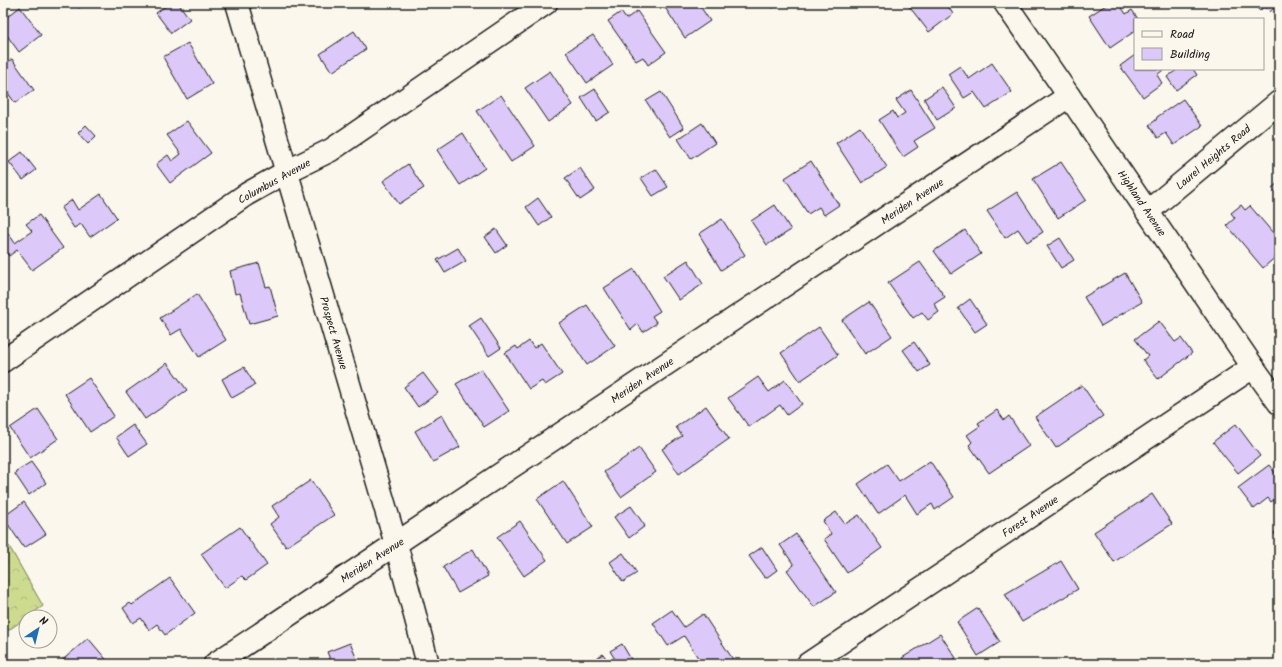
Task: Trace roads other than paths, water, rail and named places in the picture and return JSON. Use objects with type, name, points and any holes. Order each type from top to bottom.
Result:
[{"type":"street","name":"Prospect Avenue","points":[[237,3],[396,544],[428,664]]},
{"type":"street","name":"Columbus Avenue","points":[[3,362],[247,194],[286,172],[331,150],[546,3]]},
{"type":"street","name":"Highland Avenue","points":[[1005,3],[1253,368],[1279,403]]},
{"type":"street","name":"Meriden Avenue","points":[[215,664],[1069,96]]},
{"type":"street","name":"Laurel Heights Road","points":[[1147,212],[1279,102]]},
{"type":"street","name":"Forest Avenue","points":[[808,664],[1253,368]]}]
